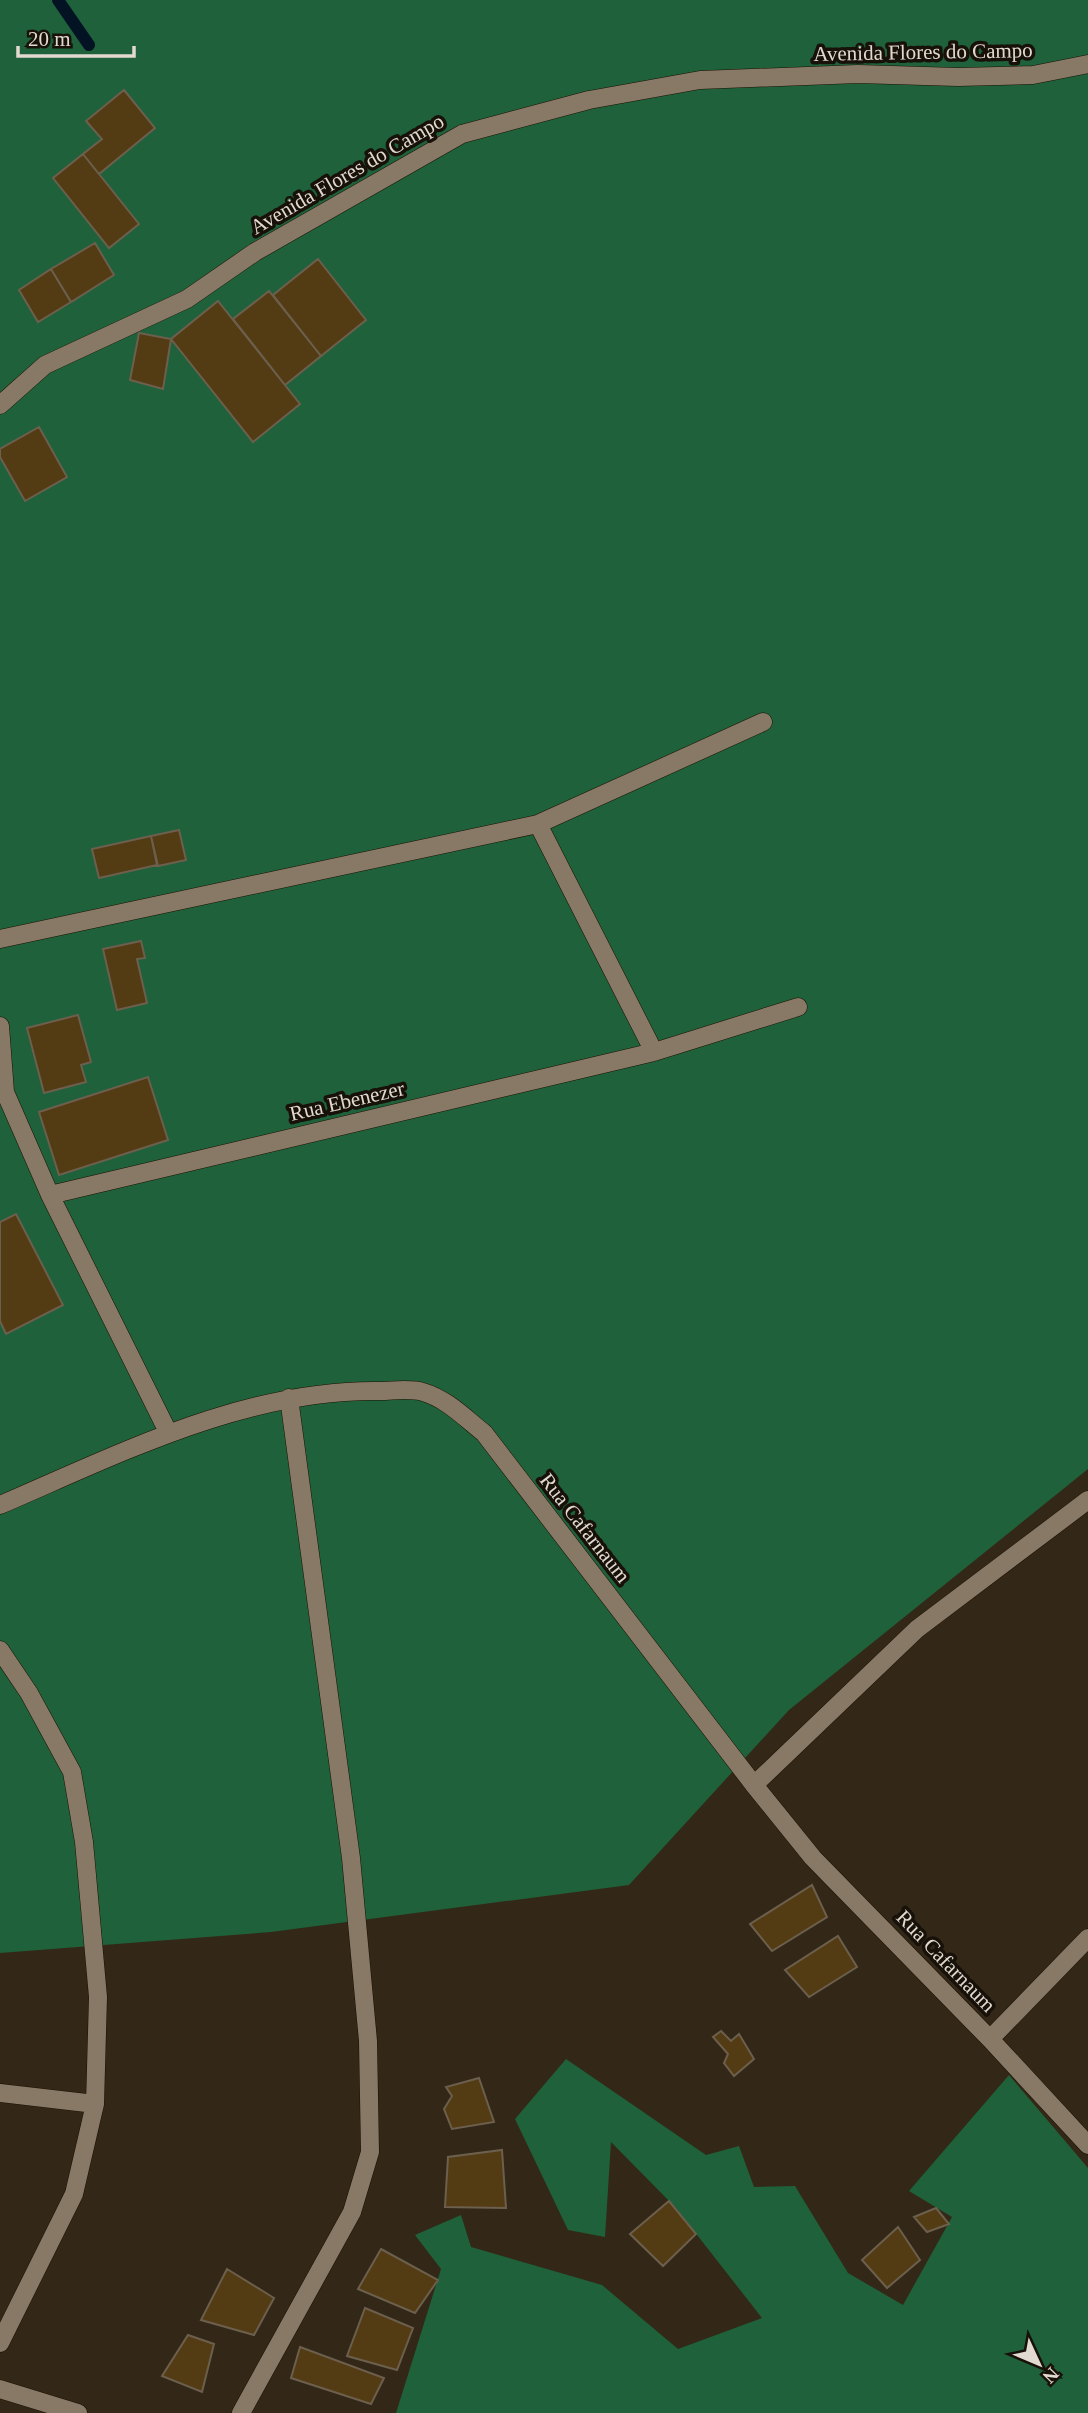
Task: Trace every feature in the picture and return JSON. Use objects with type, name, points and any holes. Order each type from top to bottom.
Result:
[{"type":"street","name":"Avenida Flores do Campo","points":[[0,405],[45,365],[187,299],[255,252],[462,134],[589,100],[700,80],[858,74],[958,77],[1033,75],[1088,64]]},
{"type":"street","points":[[0,939],[538,824],[762,722]]},
{"type":"street","points":[[538,824],[654,1052]]},
{"type":"street","name":"Rua Ebenezer","points":[[50,1195],[654,1052],[798,1007]]},
{"type":"street","points":[[0,1026],[3,1093],[50,1195],[168,1432]]},
{"type":"street","name":"Rua Cafarnaum","points":[[0,1505],[168,1432],[289,1398],[350,1391],[421,1391],[450,1404],[484,1433],[813,1858],[990,2039],[1088,2146]]},
{"type":"street","points":[[241,2413],[352,2212],[370,2152],[368,2041],[351,1858],[289,1398]]},
{"type":"street","points":[[754,1784],[917,1629],[1088,1500]]},
{"type":"street","points":[[0,1650],[29,1693],[72,1772],[84,1842],[97,1997],[96,2104],[75,2194],[0,2343]]},
{"type":"street","points":[[990,2039],[1088,1938]]},
{"type":"street","points":[[0,2093],[96,2104]]},
{"type":"street","points":[[0,2389],[78,2413]]},
{"type":"green space","points":[[0,0],[1088,0],[1088,1469],[789,1710],[629,1885],[271,1932],[0,1953]]},
{"type":"green space","points":[[566,2059],[706,2155],[739,2146],[754,2187],[795,2186],[848,2273],[903,2305],[952,2217],[909,2191],[1009,2075],[1088,2168],[1088,2413],[396,2413],[441,2269],[415,2235],[461,2215],[471,2247],[602,2285],[678,2349],[762,2318],[676,2208],[611,2142],[605,2237],[568,2230],[515,2119]]},
{"type":"building","points":[[124,90],[155,128],[99,174],[83,154],[102,139],[86,121]]},
{"type":"building","points":[[83,154],[139,224],[109,248],[53,178]]},
{"type":"building","points":[[95,243],[114,275],[71,302],[51,269]]},
{"type":"building","points":[[318,259],[366,320],[321,356],[273,295]]},
{"type":"building","points":[[51,269],[71,302],[38,322],[19,290]]},
{"type":"building","points":[[269,291],[321,356],[285,385],[233,319]]},
{"type":"building","points":[[218,301],[300,404],[253,442],[171,339]]},
{"type":"building","points":[[139,333],[171,339],[163,389],[130,380]]},
{"type":"building","points":[[39,427],[67,477],[25,501],[0,457],[0,449]]},
{"type":"building","points":[[179,830],[186,860],[158,866],[151,836]]},
{"type":"building","points":[[151,836],[157,865],[99,878],[92,849]]},
{"type":"building","points":[[141,941],[145,958],[137,959],[147,1003],[117,1010],[103,949]]},
{"type":"building","points":[[78,1015],[91,1062],[81,1065],[86,1082],[44,1093],[27,1028]]},
{"type":"building","points":[[148,1077],[168,1140],[59,1175],[39,1112]]},
{"type":"building","points":[[16,1214],[63,1305],[6,1334],[0,1321],[0,1222]]},
{"type":"building","points":[[812,1885],[827,1917],[772,1951],[750,1924]]},
{"type":"building","points":[[838,1936],[857,1967],[809,1997],[785,1970]]},
{"type":"building","points":[[721,2031],[731,2041],[739,2034],[754,2059],[734,2076],[724,2063],[728,2054],[713,2037]]},
{"type":"building","points":[[479,2078],[494,2122],[452,2129],[444,2109],[452,2096],[446,2087]]},
{"type":"building","points":[[502,2150],[506,2208],[445,2207],[448,2157]]},
{"type":"building","points":[[669,2201],[696,2234],[663,2266],[630,2234]]},
{"type":"building","points":[[936,2208],[949,2224],[927,2232],[914,2217]]},
{"type":"building","points":[[898,2227],[920,2260],[887,2288],[862,2260]]},
{"type":"building","points":[[381,2249],[438,2280],[415,2313],[358,2289]]},
{"type":"building","points":[[227,2269],[274,2298],[254,2335],[201,2320]]},
{"type":"building","points":[[365,2308],[413,2328],[397,2370],[347,2356]]},
{"type":"building","points":[[188,2335],[214,2344],[202,2392],[162,2376]]},
{"type":"building","points":[[300,2347],[384,2378],[371,2404],[291,2378]]},
{"type":"waterway","points":[[58,0],[89,45]]}]
